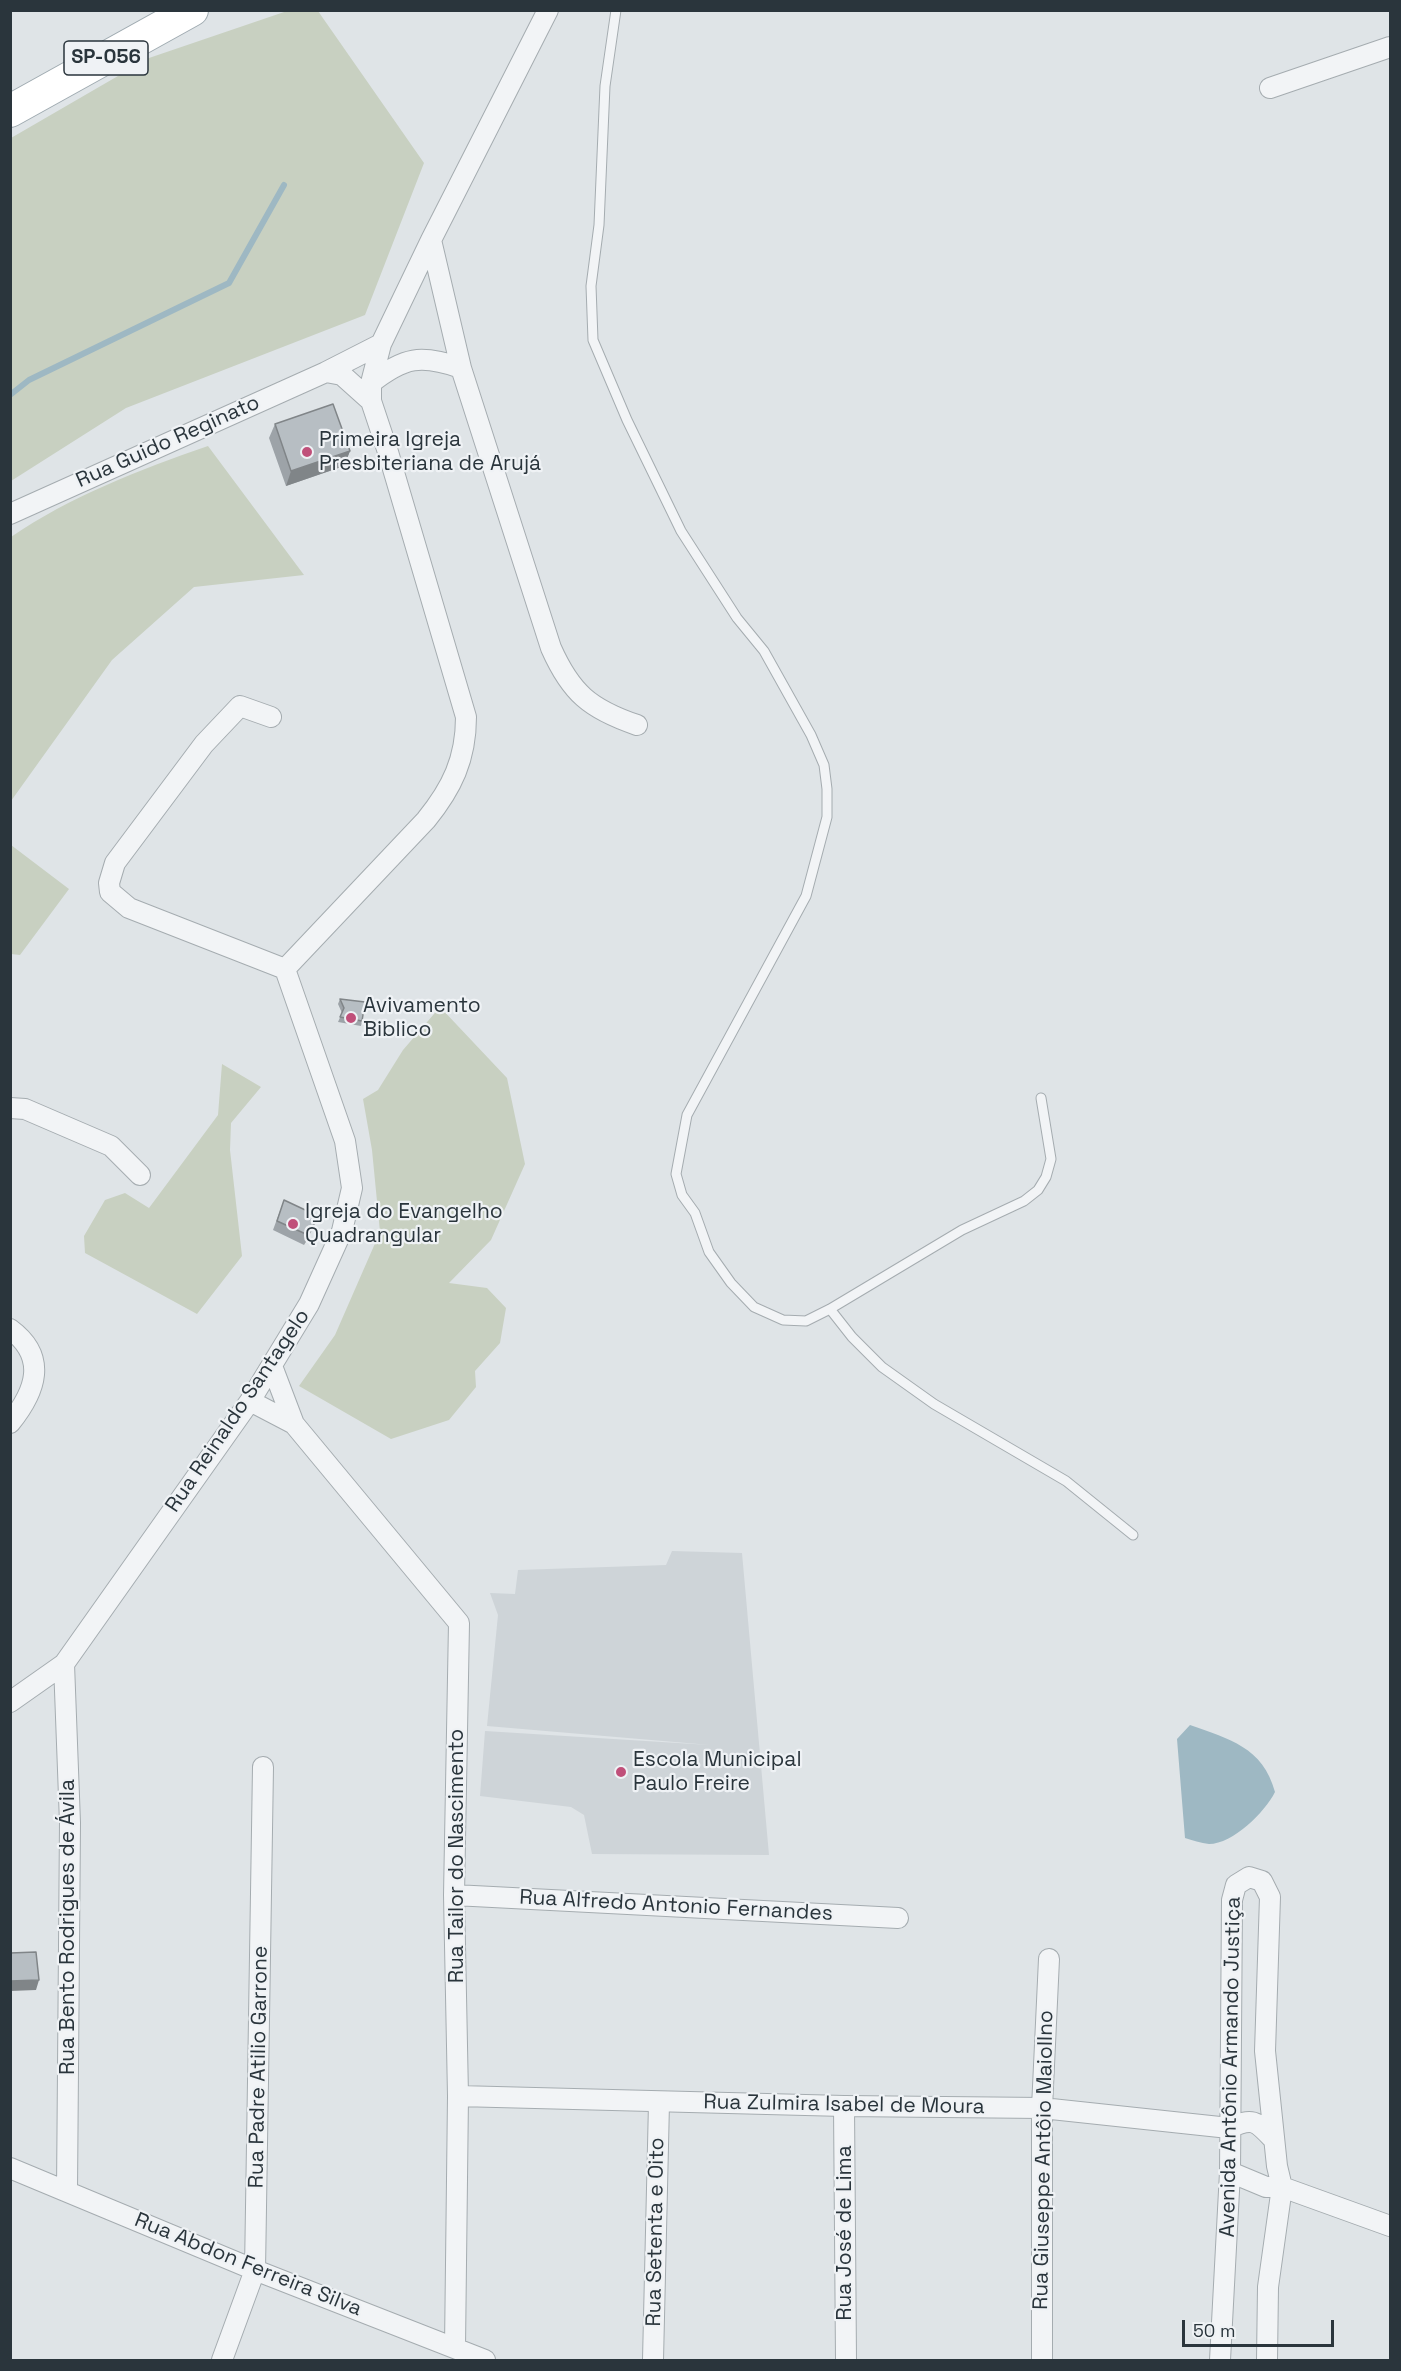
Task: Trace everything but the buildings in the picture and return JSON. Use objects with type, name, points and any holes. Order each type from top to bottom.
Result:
[{"type":"main road","name":"SP-056","points":[[14,108],[192,10]]},
{"type":"street","points":[[271,717],[240,706],[204,744],[115,863],[109,883],[110,892],[129,908],[285,969],[426,820],[447,795],[459,768],[466,742],[466,717],[371,392],[381,344],[548,10]]},
{"type":"street","points":[[1270,88],[1390,47]]},
{"type":"street","points":[[431,240],[461,368],[550,648],[564,677],[579,695],[614,717],[637,725]]},
{"type":"street","name":"Rua Guido Reginato","points":[[10,514],[326,372],[381,344]]},
{"type":"street","points":[[371,392],[405,360],[441,361],[461,368]]},
{"type":"street","points":[[326,372],[342,375],[371,392]]},
{"type":"street","name":"Rua Reinaldo Santagelo","points":[[10,1702],[64,1664],[250,1401],[309,1304],[342,1231],[352,1188],[345,1141],[285,969]]},
{"type":"street","points":[[10,1108],[25,1109],[111,1146],[140,1175]]},
{"type":"street","points":[[10,1329],[24,1339],[34,1358],[34,1377],[29,1398],[10,1423]]},
{"type":"street","name":"Rua Tailor do Nascimento","points":[[272,1366],[294,1424],[459,1623],[454,1895],[458,2096],[455,2348]]},
{"type":"street","name":"Rua Tailor do Nascimento","points":[[250,1401],[294,1424]]},
{"type":"street","name":"Rua Bento Rodrigues de Ávila","points":[[64,1664],[70,1823],[67,2191]]},
{"type":"street","name":"Rua Padre Atilio Garrone","points":[[222,2361],[255,2270],[264,1767]]},
{"type":"street","name":"Avenida Antônio Armando Justiça","points":[[1220,2361],[1230,2172],[1233,1891],[1240,1881],[1257,1878],[1268,1887],[1270,1896],[1265,2051],[1274,2140]]},
{"type":"street","name":"Rua Alfredo Antonio Fernandes","points":[[454,1895],[898,1918]]},
{"type":"street","name":"Rua Giuseppe Antôio Maiollno","points":[[1042,2361],[1042,2108],[1049,1959]]},
{"type":"street","name":"Rua Zulmira Isabel de Moura","points":[[458,2096],[660,2103],[1042,2108],[1229,2128],[1246,2121],[1258,2123],[1274,2140]]},
{"type":"street","name":"Rua Setenta e Oito","points":[[653,2361],[660,2103]]},
{"type":"street","name":"Rua José de Lima","points":[[844,2106],[846,2361]]},
{"type":"street","points":[[1267,2361],[1268,2287],[1281,2187],[1274,2140]]},
{"type":"street","name":"Rua Abdon Ferreira Silva","points":[[10,2168],[255,2270],[485,2361]]},
{"type":"street","points":[[1230,2172],[1266,2187],[1281,2187],[1390,2226]]},
{"type":"lane","points":[[616,10],[605,86],[599,225],[591,286],[593,340],[627,420],[681,531],[737,618],[764,651],[811,735],[824,765],[827,789],[827,817],[806,896],[687,1115],[676,1174],[682,1195],[696,1213],[709,1252],[731,1283],[754,1306],[783,1320],[806,1321],[830,1310],[962,1230],[1024,1201],[1038,1190],[1046,1177],[1051,1159],[1041,1098]]},
{"type":"lane","points":[[830,1310],[882,1367],[934,1404],[1066,1481],[1133,1535]]},
{"type":"shaded area","points":[[672,1551],[742,1553],[769,1855],[592,1854],[584,1815],[571,1807],[480,1796],[485,1731],[710,1745],[487,1726],[498,1615],[490,1593],[515,1594],[518,1570],[666,1565]]},
{"type":"green space","points":[[290,10],[318,11],[424,163],[365,315],[126,408],[11,481],[11,138],[149,58]]},
{"type":"green space","points":[[208,446],[304,575],[194,587],[112,660],[11,801],[11,537],[57,509],[106,485]]},
{"type":"green space","points":[[11,845],[69,889],[20,955],[11,954]]},
{"type":"green space","points":[[440,1007],[507,1078],[525,1164],[491,1240],[449,1283],[487,1288],[506,1308],[500,1343],[475,1371],[476,1387],[449,1420],[391,1439],[299,1386],[335,1335],[380,1232],[372,1150],[363,1099],[378,1090],[403,1050]]},
{"type":"green space","points":[[222,1064],[261,1087],[231,1123],[230,1150],[242,1256],[197,1314],[85,1253],[84,1236],[105,1200],[125,1193],[149,1208],[218,1115]]},
{"type":"water","points":[[1190,1725],[1231,1740],[1243,1747],[1262,1765],[1270,1777],[1275,1792],[1264,1809],[1247,1826],[1218,1843],[1209,1844],[1185,1838],[1177,1739]]},
{"type":"waterway","points":[[10,395],[29,380],[229,283],[284,185]]},
{"type":"place","name":"Primeira Igreja Presbiteriana de Arujá","points":[[307,452]]},
{"type":"place","name":"Avivamento Biblico","points":[[351,1018]]},
{"type":"place","name":"Igreja do Evangelho Quadrangular","points":[[293,1224]]},
{"type":"place","name":"Escola Municipal Paulo Freire","points":[[621,1772]]}]
